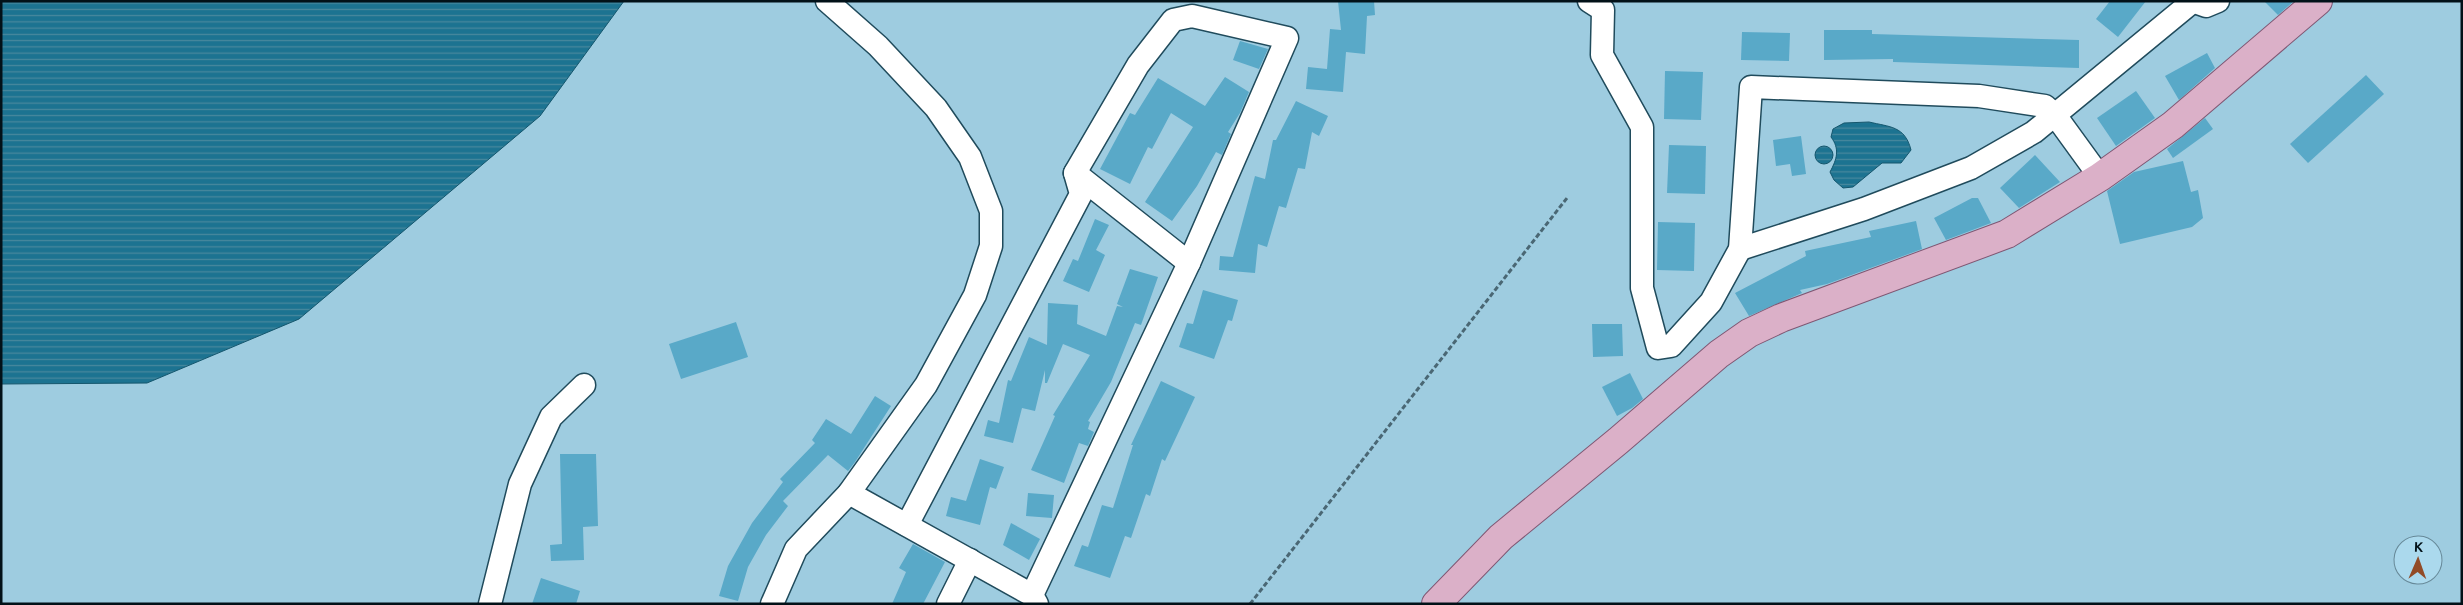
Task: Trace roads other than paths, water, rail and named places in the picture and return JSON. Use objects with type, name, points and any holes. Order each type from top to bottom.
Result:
[{"type":"main road","points":[[1436,604],[1500,537],[1618,441],[1719,354],[1749,333],[1781,318],[2007,234],[2100,177],[2173,124],[2318,1]]},
{"type":"street","points":[[772,604],[796,549],[849,493],[926,385],[975,295],[991,246],[991,211],[970,157],[936,108],[878,46],[827,1]]},
{"type":"street","points":[[1589,1],[1604,10],[1602,55],[1642,127],[1642,288],[1658,348],[1671,346],[1711,302],[1740,249],[1751,87],[1979,96],[2045,106],[2055,115],[2100,177]]},
{"type":"street","points":[[1740,249],[1864,209],[1971,168],[2034,132],[2192,2],[2206,6],[2218,1]]},
{"type":"street","points":[[849,493],[970,560],[1034,599],[1189,263],[1287,38],[1192,16],[1173,20],[1138,65],[1075,173],[1081,194],[908,525]]},
{"type":"street","points":[[1075,173],[1189,263]]},
{"type":"street","points":[[490,604],[520,484],[551,417],[584,386]]},
{"type":"street","points":[[948,604],[970,560]]},
{"type":"water","points":[[1,1],[624,1],[540,116],[299,319],[147,383],[1,384]]},
{"type":"water","points":[[1869,122],[1901,132],[1905,136],[1911,150],[1901,163],[1882,163],[1853,187],[1843,188],[1834,180],[1830,172],[1836,154],[1836,146],[1831,137],[1833,129],[1844,123]]},
{"type":"water","points":[[1824,146],[1830,149],[1833,155],[1830,161],[1824,164],[1818,161],[1815,155],[1818,149]]}]
